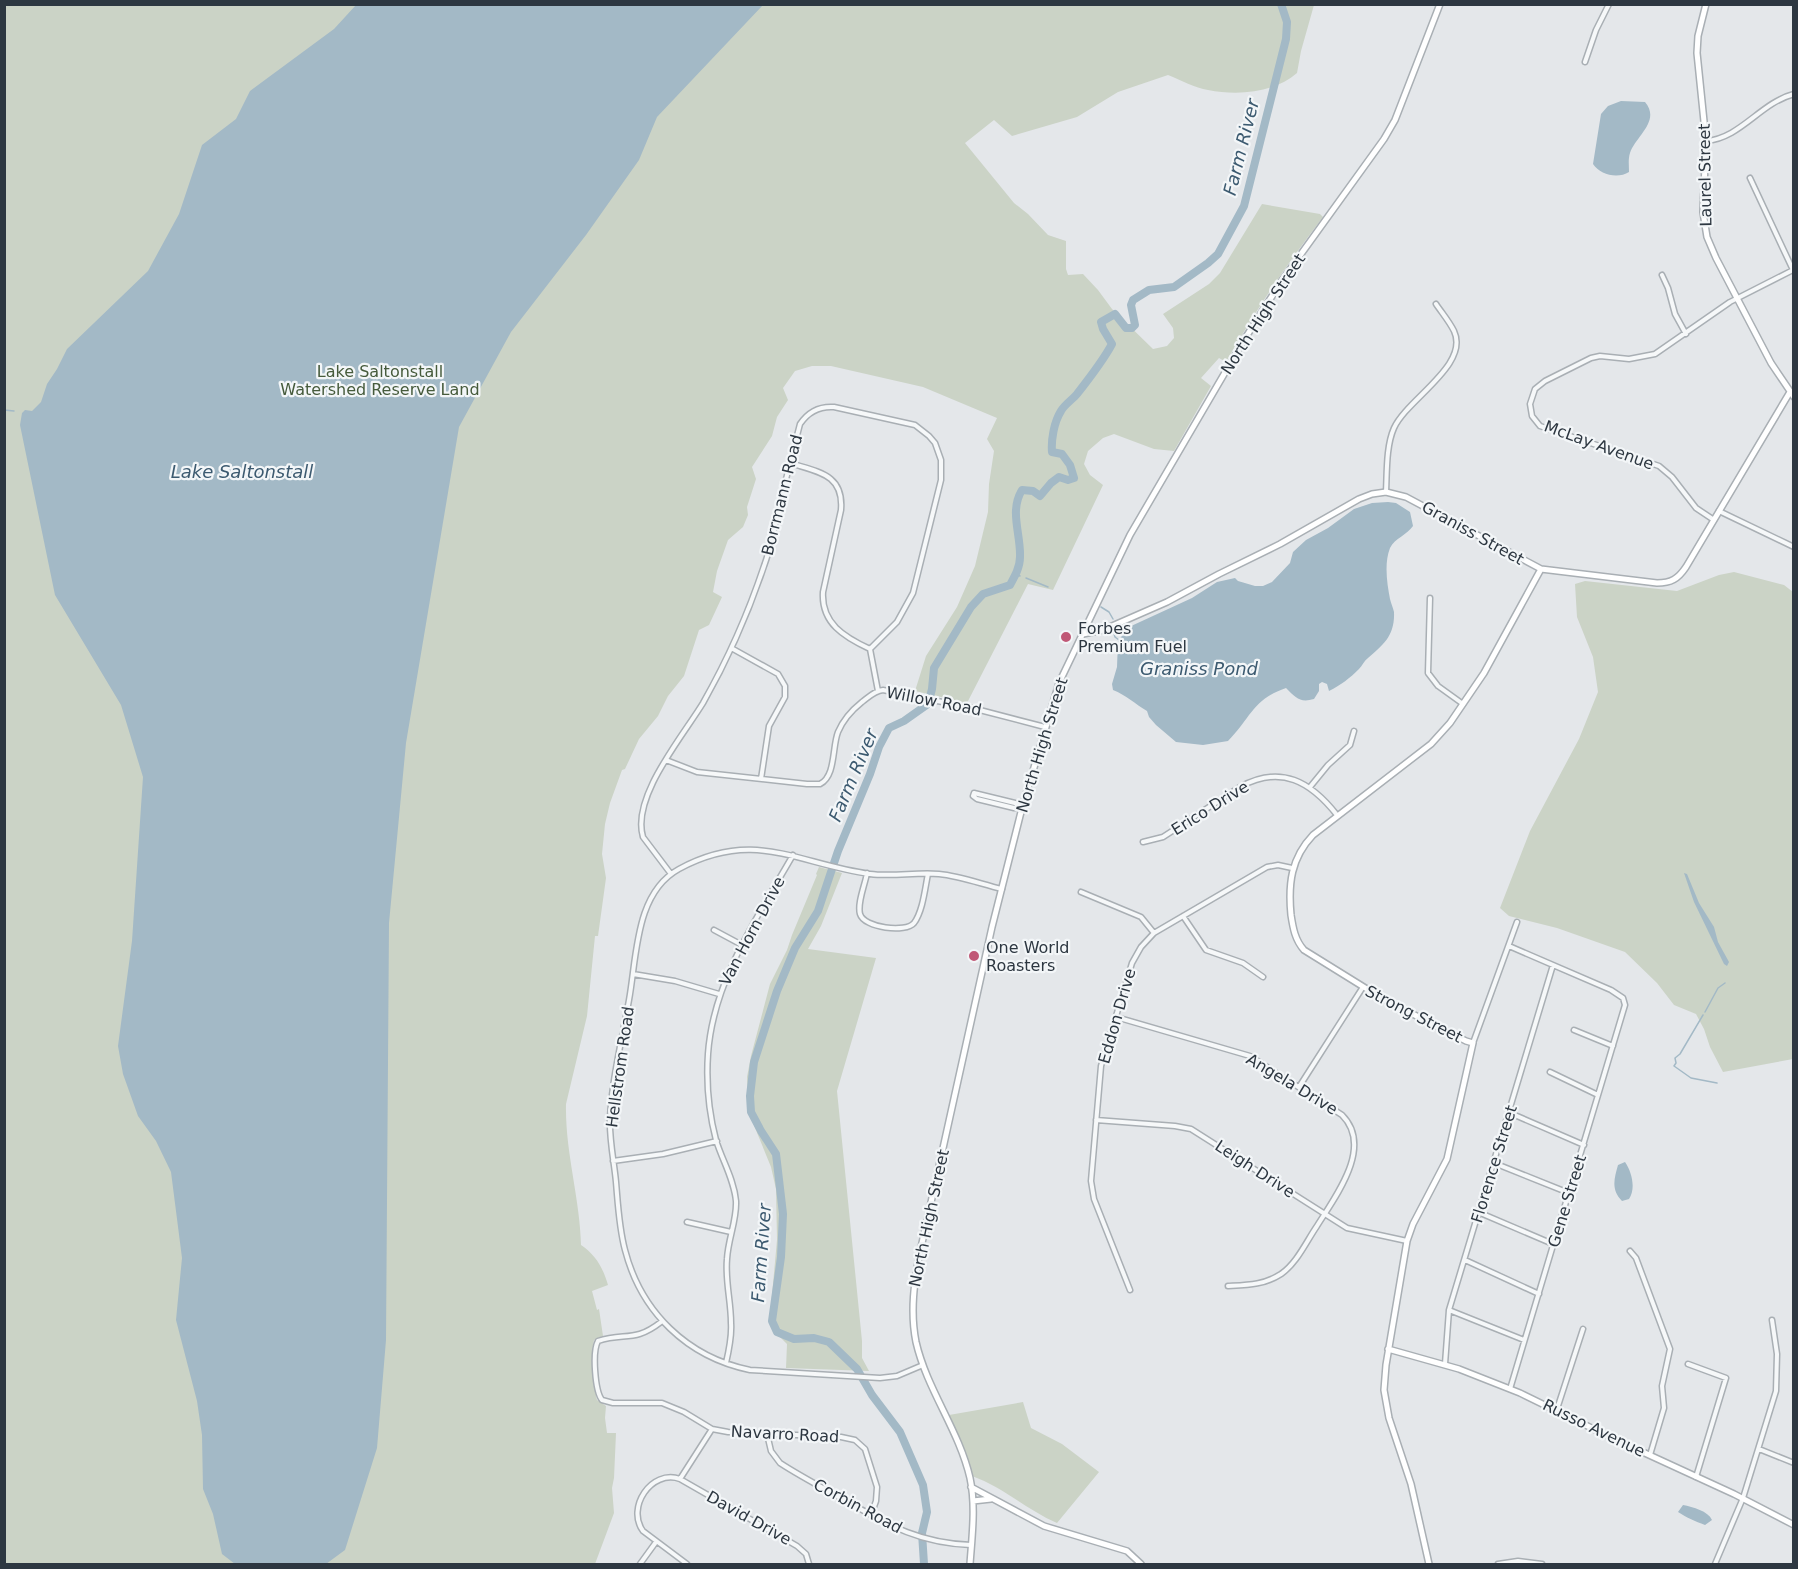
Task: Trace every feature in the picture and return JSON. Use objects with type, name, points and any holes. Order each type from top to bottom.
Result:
[{"type":"street","name":"North High Street","points":[[970,1564],[973,1501],[971,1487],[961,1451],[923,1365],[915,1332],[913,1297],[973,1010],[1022,808],[1045,727],[1059,683],[1130,535],[1244,340],[1283,279],[1384,140],[1395,120],[1440,4]]},
{"type":"street","points":[[1585,62],[1596,30],[1609,4]]},
{"type":"street","name":"Laurel Street","points":[[1706,4],[1698,36],[1697,53],[1706,141],[1703,212],[1705,226],[1711,249],[1737,299],[1772,363],[1792,392]]},
{"type":"street","points":[[1706,141],[1728,136],[1777,101],[1794,94]]},
{"type":"street","points":[[1750,178],[1793,271]]},
{"type":"street","name":"McLay Avenue","points":[[1714,520],[1696,508],[1672,477],[1659,466],[1544,428],[1534,419],[1530,411],[1532,396],[1539,386],[1600,356],[1629,359],[1646,357],[1661,351],[1737,299],[1793,271]]},
{"type":"street","points":[[1662,275],[1675,314],[1686,334]]},
{"type":"street","points":[[1083,634],[1096,633],[1167,602],[1280,544],[1352,502],[1372,494],[1386,492],[1390,446],[1395,427],[1446,368],[1455,354],[1454,331],[1436,304]]},
{"type":"street","name":"Graniss Street","points":[[1386,492],[1406,497],[1541,569],[1657,583],[1671,582],[1682,573],[1792,392]]},
{"type":"street","name":"Borrmann Road","points":[[671,873],[643,837],[640,825],[649,790],[733,649],[765,564],[802,420],[810,412],[829,406],[915,425],[929,436],[939,451],[942,466],[941,480],[913,593],[897,622],[870,649]]},
{"type":"street","points":[[790,463],[825,474],[839,489],[842,501],[841,510],[823,592],[823,604],[831,623],[838,630],[870,649],[878,691]]},
{"type":"street","points":[[1719,511],[1794,547]]},
{"type":"street","name":"Strong Street","points":[[1429,1564],[1408,1476],[1384,1396],[1383,1382],[1407,1241],[1413,1224],[1448,1159],[1473,1043],[1404,1010],[1310,954],[1297,940],[1293,928],[1289,884],[1298,854],[1308,840],[1337,815],[1436,740],[1489,664],[1541,569]]},
{"type":"street","points":[[1430,598],[1428,673],[1438,686],[1463,704]]},
{"type":"street","points":[[733,649],[778,674],[785,686],[785,697],[769,726],[761,779]]},
{"type":"street","name":"Willow Road","points":[[666,760],[697,772],[816,785],[824,782],[828,777],[841,726],[853,710],[878,691],[888,690],[940,700],[1045,727]]},
{"type":"street","points":[[1310,787],[1319,774],[1350,745],[1354,731]]},
{"type":"street","name":"Erico Drive","points":[[1143,842],[1163,837],[1253,781],[1267,778],[1284,778],[1310,787],[1323,797],[1337,815]]},
{"type":"street","points":[[978,793],[1015,803],[1022,808],[977,799],[972,795],[978,793]]},
{"type":"street","name":"Hellstrom Road","points":[[923,1365],[897,1376],[873,1378],[750,1370],[710,1357],[662,1322],[638,1285],[625,1251],[610,1132],[611,1105],[640,932],[647,904],[657,887],[671,873],[721,852],[755,849],[793,855],[867,873],[947,876],[1002,889]]},
{"type":"street","name":"Van Horn Drive","points":[[726,1363],[731,1322],[726,1274],[736,1200],[710,1111],[707,1077],[708,1053],[719,994],[742,945],[793,855]]},
{"type":"street","name":"Eddon Drive","points":[[1130,1290],[1092,1192],[1091,1181],[1101,1066],[1132,963],[1141,946],[1155,933],[1183,916],[1267,867],[1278,865],[1292,868]]},
{"type":"street","points":[[867,873],[860,906],[861,918],[867,923],[900,928],[908,927],[916,920],[928,874]]},
{"type":"street","points":[[1081,892],[1141,916],[1155,933]]},
{"type":"street","points":[[1183,916],[1206,950],[1243,963],[1263,977]]},
{"type":"street","points":[[1473,1043],[1517,922]]},
{"type":"street","points":[[714,930],[742,945]]},
{"type":"street","points":[[1509,946],[1553,965]]},
{"type":"street","name":"Gene Street","points":[[1510,1389],[1624,1013],[1625,1003],[1620,995],[1553,965]]},
{"type":"street","name":"Florence Street","points":[[1445,1364],[1449,1310],[1553,965]]},
{"type":"street","points":[[633,974],[675,981],[719,994]]},
{"type":"street","points":[[1299,1087],[1363,987]]},
{"type":"street","name":"Angela Drive","points":[[1116,1017],[1250,1056],[1342,1115],[1349,1123],[1353,1135],[1353,1151],[1346,1178],[1293,1263],[1285,1271],[1258,1284],[1228,1286]]},
{"type":"street","points":[[1574,1030],[1613,1046]]},
{"type":"street","points":[[1550,1072],[1598,1095]]},
{"type":"street","points":[[1510,1113],[1584,1145]]},
{"type":"street","name":"Leigh Drive","points":[[1096,1120],[1175,1126],[1191,1130],[1354,1231],[1407,1241]]},
{"type":"street","points":[[613,1161],[663,1154],[717,1141]]},
{"type":"street","points":[[1494,1163],[1569,1193]]},
{"type":"street","points":[[1478,1212],[1553,1244]]},
{"type":"street","points":[[687,1222],[731,1232]]},
{"type":"street","points":[[1630,1251],[1636,1258],[1670,1348],[1662,1386],[1664,1408],[1650,1455]]},
{"type":"street","points":[[1465,1260],[1539,1294]]},
{"type":"street","points":[[1449,1310],[1524,1340]]},
{"type":"street","points":[[1715,1564],[1743,1498],[1776,1391],[1777,1353],[1772,1320]]},
{"type":"street","name":"Navarro Road","points":[[662,1322],[650,1331],[637,1336],[598,1341],[595,1351],[596,1377],[598,1395],[602,1400],[613,1403],[662,1403],[684,1412],[712,1429],[841,1437],[859,1442],[865,1449],[878,1487],[871,1515]]},
{"type":"street","points":[[1557,1410],[1583,1329]]},
{"type":"street","name":"Russo Avenue","points":[[1389,1349],[1445,1364],[1510,1389],[1743,1498],[1794,1525]]},
{"type":"street","points":[[1688,1364],[1726,1378],[1696,1477]]},
{"type":"street","points":[[687,1564],[643,1531],[636,1516],[638,1506],[653,1483],[671,1476],[680,1479],[712,1429]]},
{"type":"street","name":"Corbin Road","points":[[767,1434],[771,1451],[780,1463],[871,1515],[914,1536],[971,1545]]},
{"type":"street","points":[[1759,1449],[1794,1463]]},
{"type":"street","name":"David Drive","points":[[680,1479],[797,1545],[806,1554],[809,1564]]},
{"type":"street","points":[[971,1487],[1044,1526],[1127,1551],[1141,1564]]},
{"type":"street","points":[[973,1501],[991,1498]]},
{"type":"street","points":[[640,1564],[656,1542]]},
{"type":"street","points":[[1498,1564],[1526,1561],[1542,1564]]},
{"type":"green space","name":"Lake Saltonstall Watershed Reserve Land","points":[[4,5],[1314,5],[1297,73],[1278,85],[1243,93],[1219,92],[1198,88],[1168,75],[1118,92],[1077,117],[1012,136],[994,120],[965,143],[1014,203],[1048,235],[1066,241],[1068,275],[1083,274],[1112,309],[1153,349],[1167,346],[1174,338],[1173,328],[1163,314],[1209,284],[1220,273],[1262,204],[1320,214],[1323,217],[1272,288],[1226,362],[1219,358],[1201,378],[1211,386],[1174,451],[1154,449],[1114,434],[1103,438],[1088,451],[1084,464],[1090,475],[1103,485],[1053,590],[1028,584],[967,703],[915,691],[926,656],[957,607],[975,566],[988,512],[994,451],[987,439],[997,418],[923,387],[831,366],[812,366],[795,371],[783,388],[788,400],[777,417],[772,436],[752,467],[756,479],[747,507],[748,515],[743,527],[728,540],[717,571],[713,592],[722,597],[709,625],[699,630],[684,676],[668,696],[658,716],[639,739],[625,769],[622,770],[605,824],[602,854],[606,878],[598,936],[595,936],[587,1016],[566,1104],[566,1122],[581,1245],[598,1262],[608,1285],[592,1291],[597,1310],[599,1309],[603,1336],[594,1340],[592,1351],[597,1400],[606,1406],[607,1433],[616,1433],[612,1488],[614,1513],[595,1564],[5,1564]]},
{"type":"green space","points":[[1734,572],[1784,585],[1793,592],[1793,1059],[1723,1072],[1696,1014],[1674,1005],[1657,983],[1625,952],[1557,928],[1509,916],[1500,908],[1530,831],[1579,739],[1598,692],[1593,657],[1577,617],[1575,584],[1585,581],[1677,591],[1719,575]]},
{"type":"green space","points":[[819,867],[842,873],[821,926],[808,949],[876,958],[837,1091],[862,1358],[869,1371],[786,1368],[787,1344],[774,1331],[770,1317],[777,1240],[776,1189],[771,1167],[751,1118],[748,1097],[747,1077],[751,1056],[770,984],[787,950]]},
{"type":"green space","points":[[1023,1402],[1031,1428],[1062,1444],[1099,1472],[1057,1523],[994,1486],[972,1476],[965,1451],[949,1415]]},
{"type":"water","name":"Lake Saltonstall","points":[[356,5],[763,5],[657,117],[639,160],[586,235],[511,332],[459,427],[406,743],[389,923],[386,1340],[377,1448],[345,1550],[326,1564],[235,1564],[222,1554],[213,1514],[203,1489],[202,1435],[197,1401],[176,1320],[182,1258],[171,1172],[156,1141],[138,1116],[123,1074],[118,1046],[132,941],[143,777],[121,705],[55,595],[20,425],[22,413],[25,410],[32,411],[41,402],[47,384],[67,349],[148,271],[179,214],[202,145],[236,119],[250,91],[334,29]]},
{"type":"water","points":[[1621,101],[1645,102],[1650,116],[1646,128],[1630,153],[1629,172],[1615,175],[1600,171],[1593,164],[1601,114],[1608,106]]},
{"type":"water","name":"Graniss Pond","points":[[1372,503],[1396,503],[1410,512],[1413,526],[1392,545],[1388,554],[1388,587],[1394,620],[1390,634],[1383,644],[1341,684],[1329,691],[1327,684],[1322,682],[1319,684],[1319,691],[1314,699],[1309,700],[1298,699],[1286,688],[1259,704],[1228,741],[1203,745],[1176,742],[1156,725],[1147,711],[1113,690],[1118,641],[1129,627],[1192,598],[1217,582],[1235,578],[1255,586],[1263,586],[1272,582],[1290,563],[1293,552],[1306,540],[1328,528],[1354,509]]},
{"type":"water","points":[[1684,873],[1687,874],[1699,903],[1714,927],[1718,942],[1729,962],[1727,966],[1694,902]]},
{"type":"water","points":[[1625,1162],[1630,1171],[1633,1186],[1629,1199],[1622,1201],[1616,1193],[1615,1180],[1618,1165]]},
{"type":"water","points":[[1683,1505],[1704,1512],[1712,1520],[1705,1525],[1688,1518],[1678,1512]]},
{"type":"waterway","name":"Farm River","points":[[924,1564],[922,1533],[927,1512],[923,1485],[900,1432],[872,1395],[857,1369],[829,1342],[814,1338],[794,1339],[777,1332],[772,1321],[781,1257],[783,1214],[776,1154],[751,1112],[750,1096],[754,1062],[777,991],[795,948],[818,911],[838,851],[879,747],[889,728],[904,721],[928,704],[934,668],[971,607],[983,594],[1010,585],[1020,561],[1016,506],[1022,490],[1033,491],[1040,496],[1059,477],[1068,480],[1074,478],[1070,465],[1062,454],[1052,452],[1052,442],[1056,420],[1062,409],[1077,394],[1112,344],[1101,322],[1115,314],[1126,328],[1132,328],[1135,325],[1131,305],[1133,300],[1149,290],[1174,287],[1208,263],[1218,254],[1244,206],[1286,39],[1287,22],[1281,4]]},
{"type":"waterway","points":[[4,410],[14,411]]},
{"type":"waterway","name":"Farm River","points":[[1016,574],[1020,576]]},
{"type":"waterway","points":[[1026,578],[1048,587]]},
{"type":"waterway","points":[[1101,607],[1109,612],[1113,619]]},
{"type":"waterway","points":[[1113,630],[1115,637],[1119,640]]},
{"type":"waterway","points":[[1705,1012],[1718,988],[1725,983]]},
{"type":"waterway","points":[[1703,1015],[1680,1054],[1675,1058],[1674,1066],[1691,1078],[1717,1083]]},
{"type":"place","name":"Forbes Premium Fuel","points":[[1066,637]]},
{"type":"place","name":"One World Roasters","points":[[974,956]]}]
